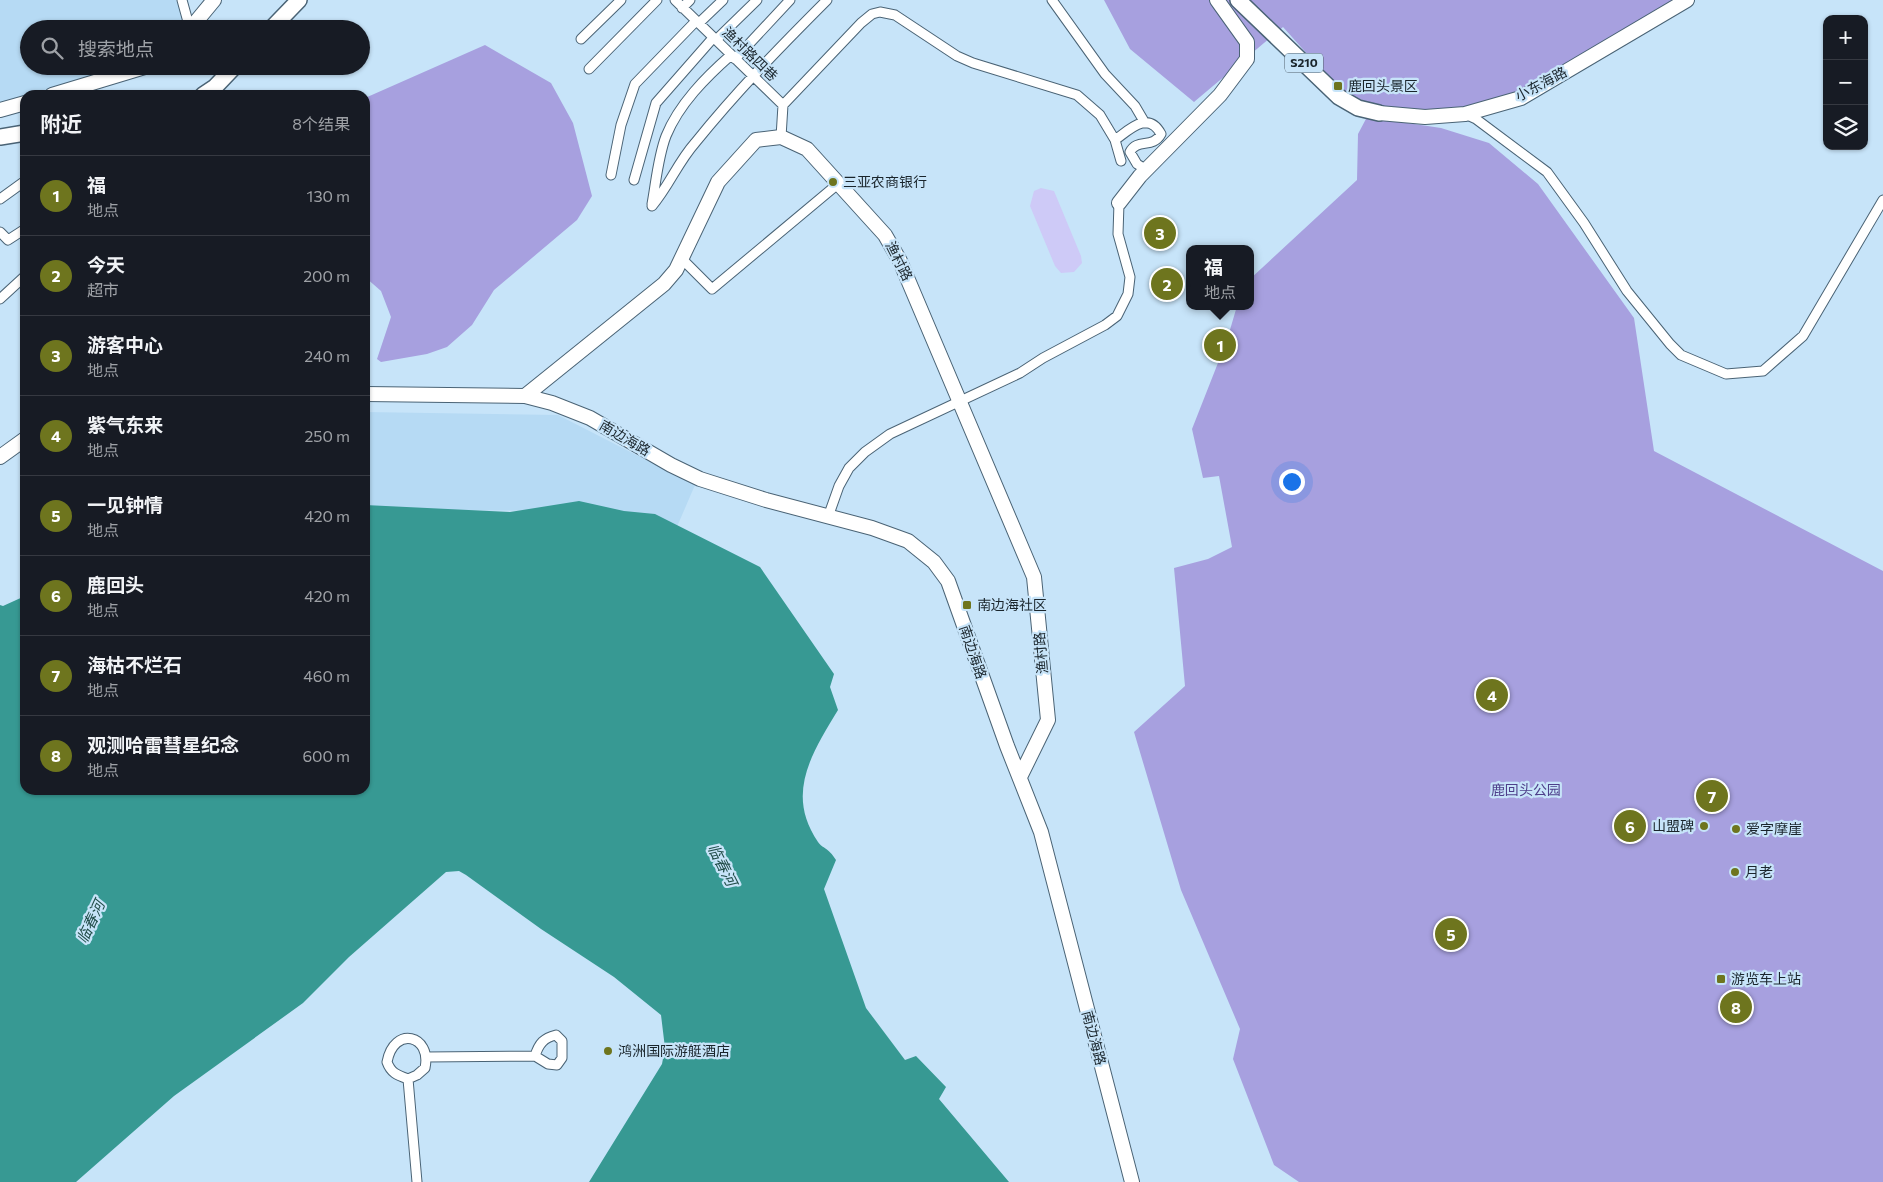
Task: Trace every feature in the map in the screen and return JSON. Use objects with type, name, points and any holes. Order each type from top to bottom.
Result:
[{"type":"main road","points":[[197,20],[214,0]]},
{"type":"main road","points":[[280,20],[299,0]]},
{"type":"main road","points":[[1119,203],[1146,170],[1220,95],[1248,59],[1247,42],[1217,0]]},
{"type":"main road","name":"S210","points":[[1238,0],[1339,97],[1358,108],[1379,113]]},
{"type":"main road","name":"小东海路","points":[[1379,113],[1425,118],[1464,114],[1521,98],[1687,0]]},
{"type":"main road","points":[[69,90],[118,75]]},
{"type":"main road","points":[[210,90],[226,75]]},
{"type":"main road","points":[[0,110],[20,104]]},
{"type":"main road","points":[[0,137],[20,134]]},
{"type":"main road","points":[[525,396],[664,284],[676,270],[718,182],[756,140],[781,137]]},
{"type":"main road","name":"渔村路","points":[[781,137],[807,149],[885,235],[900,261],[962,403],[1034,577],[1048,720],[1020,777]]},
{"type":"main road","name":"南边海路","points":[[370,394],[525,396],[590,418],[671,465],[700,479],[908,541],[934,562],[948,580],[1007,746],[1041,832],[1132,1182]]},
{"type":"main road","points":[[0,457],[20,443]]},
{"type":"street","points":[[182,0],[188,20]]},
{"type":"street","points":[[581,39],[621,0]]},
{"type":"street","points":[[589,69],[657,0]]},
{"type":"street","name":"渔村路四巷","points":[[674,0],[783,105]]},
{"type":"street","points":[[682,8],[690,0]]},
{"type":"street","points":[[611,175],[621,125],[635,84],[697,22],[722,0]]},
{"type":"street","points":[[634,180],[656,103],[715,39],[758,0]]},
{"type":"street","points":[[790,0],[733,57],[705,77],[677,116],[666,136],[652,206],[666,189],[693,145],[753,76],[827,0]]},
{"type":"street","points":[[1052,0],[1105,74],[1134,106],[1145,123]]},
{"type":"street","points":[[781,137],[783,105],[861,23],[872,14],[880,12],[902,18],[913,28],[957,56],[985,68],[1077,95],[1100,115],[1115,140],[1120,161]]},
{"type":"street","points":[[1464,114],[1476,119],[1547,172],[1584,223],[1627,291],[1681,355],[1726,374],[1763,371],[1803,336],[1883,200]]},
{"type":"street","points":[[1115,140],[1134,125],[1152,123],[1157,126],[1161,134],[1160,137],[1153,143],[1138,143],[1133,146],[1130,152],[1137,164],[1146,170]]},
{"type":"street","points":[[681,258],[712,289],[839,183]]},
{"type":"street","points":[[0,199],[20,185]]},
{"type":"street","points":[[828,517],[839,486],[850,468],[865,452],[890,434],[962,403],[1020,373],[1042,358],[1104,325],[1117,316],[1128,294],[1130,276],[1118,234],[1119,203]]},
{"type":"street","points":[[0,232],[8,240],[20,232]]},
{"type":"street","points":[[0,299],[20,281]]},
{"type":"street","points":[[414,1039],[421,1045],[426,1058],[425,1068],[417,1075],[408,1079],[396,1074],[387,1062],[392,1045],[399,1040],[414,1039]]},
{"type":"street","points":[[426,1058],[535,1056]]},
{"type":"street","points":[[408,1079],[417,1182]]},
{"type":"shaded area","points":[[0,0],[176,0],[183,20],[20,20],[20,75],[113,75],[59,90],[20,90],[20,100],[0,106]]},
{"type":"shaded area","points":[[1041,188],[1054,191],[1081,256],[1082,263],[1074,272],[1061,273],[1055,266],[1030,206],[1034,191]]},
{"type":"shaded area","points":[[370,412],[558,415],[695,485],[676,529],[599,511],[370,510]]},
{"type":"green space","points":[[1104,0],[1685,0],[1483,114],[1395,113],[1352,104],[1283,27],[1194,102],[1130,49]]},
{"type":"green space","points":[[485,45],[551,83],[573,123],[592,196],[577,220],[494,290],[472,325],[447,347],[427,354],[381,362],[377,359],[391,317],[381,291],[370,281],[370,96]]},
{"type":"green space","name":"鹿回头公园","points":[[1367,117],[1441,128],[1489,143],[1538,184],[1634,318],[1654,451],[1883,571],[1883,1182],[1299,1182],[1274,1165],[1233,1059],[1240,1029],[1181,890],[1134,732],[1185,686],[1174,568],[1208,559],[1232,547],[1219,476],[1203,478],[1192,429],[1227,340],[1236,310],[1254,310],[1254,275],[1357,180],[1358,134]]},
{"type":"water","name":"临春河","points":[[579,501],[624,511],[655,514],[760,567],[834,674],[830,687],[838,710],[819,742],[806,774],[803,790],[804,807],[808,824],[818,842],[836,860],[824,889],[866,1008],[905,1060],[916,1056],[946,1087],[939,1099],[1009,1182],[589,1182],[662,1064],[665,1048],[661,1015],[614,977],[541,929],[459,871],[446,872],[349,957],[303,1003],[174,1096],[76,1182],[0,1182],[0,605],[3,606],[20,598],[20,795],[370,795],[370,505],[510,512]]},
{"type":"place","name":"鹿回头景区","points":[[1338,86]]},
{"type":"place","name":"三亚农商银行","points":[[833,182]]},
{"type":"place","name":"游客中心","points":[[1160,233]]},
{"type":"place","name":"今天","points":[[1167,284]]},
{"type":"place","name":"福","points":[[1220,345]]},
{"type":"place","name":"南边海社区","points":[[967,605]]},
{"type":"place","name":"紫气东来","points":[[1492,695]]},
{"type":"place","name":"海枯不烂石","points":[[1712,796]]},
{"type":"place","name":"鹿回头","points":[[1630,826]]},
{"type":"place","name":"山盟碑","points":[[1704,826]]},
{"type":"place","name":"爱字摩崖","points":[[1736,829]]},
{"type":"place","name":"月老","points":[[1735,872]]},
{"type":"place","name":"一见钟情","points":[[1451,934]]},
{"type":"place","name":"游览车上站","points":[[1721,979]]},
{"type":"place","name":"观测哈雷彗星纪念","points":[[1736,1007]]},
{"type":"place","name":"鸿洲国际游艇酒店","points":[[608,1051]]}]
